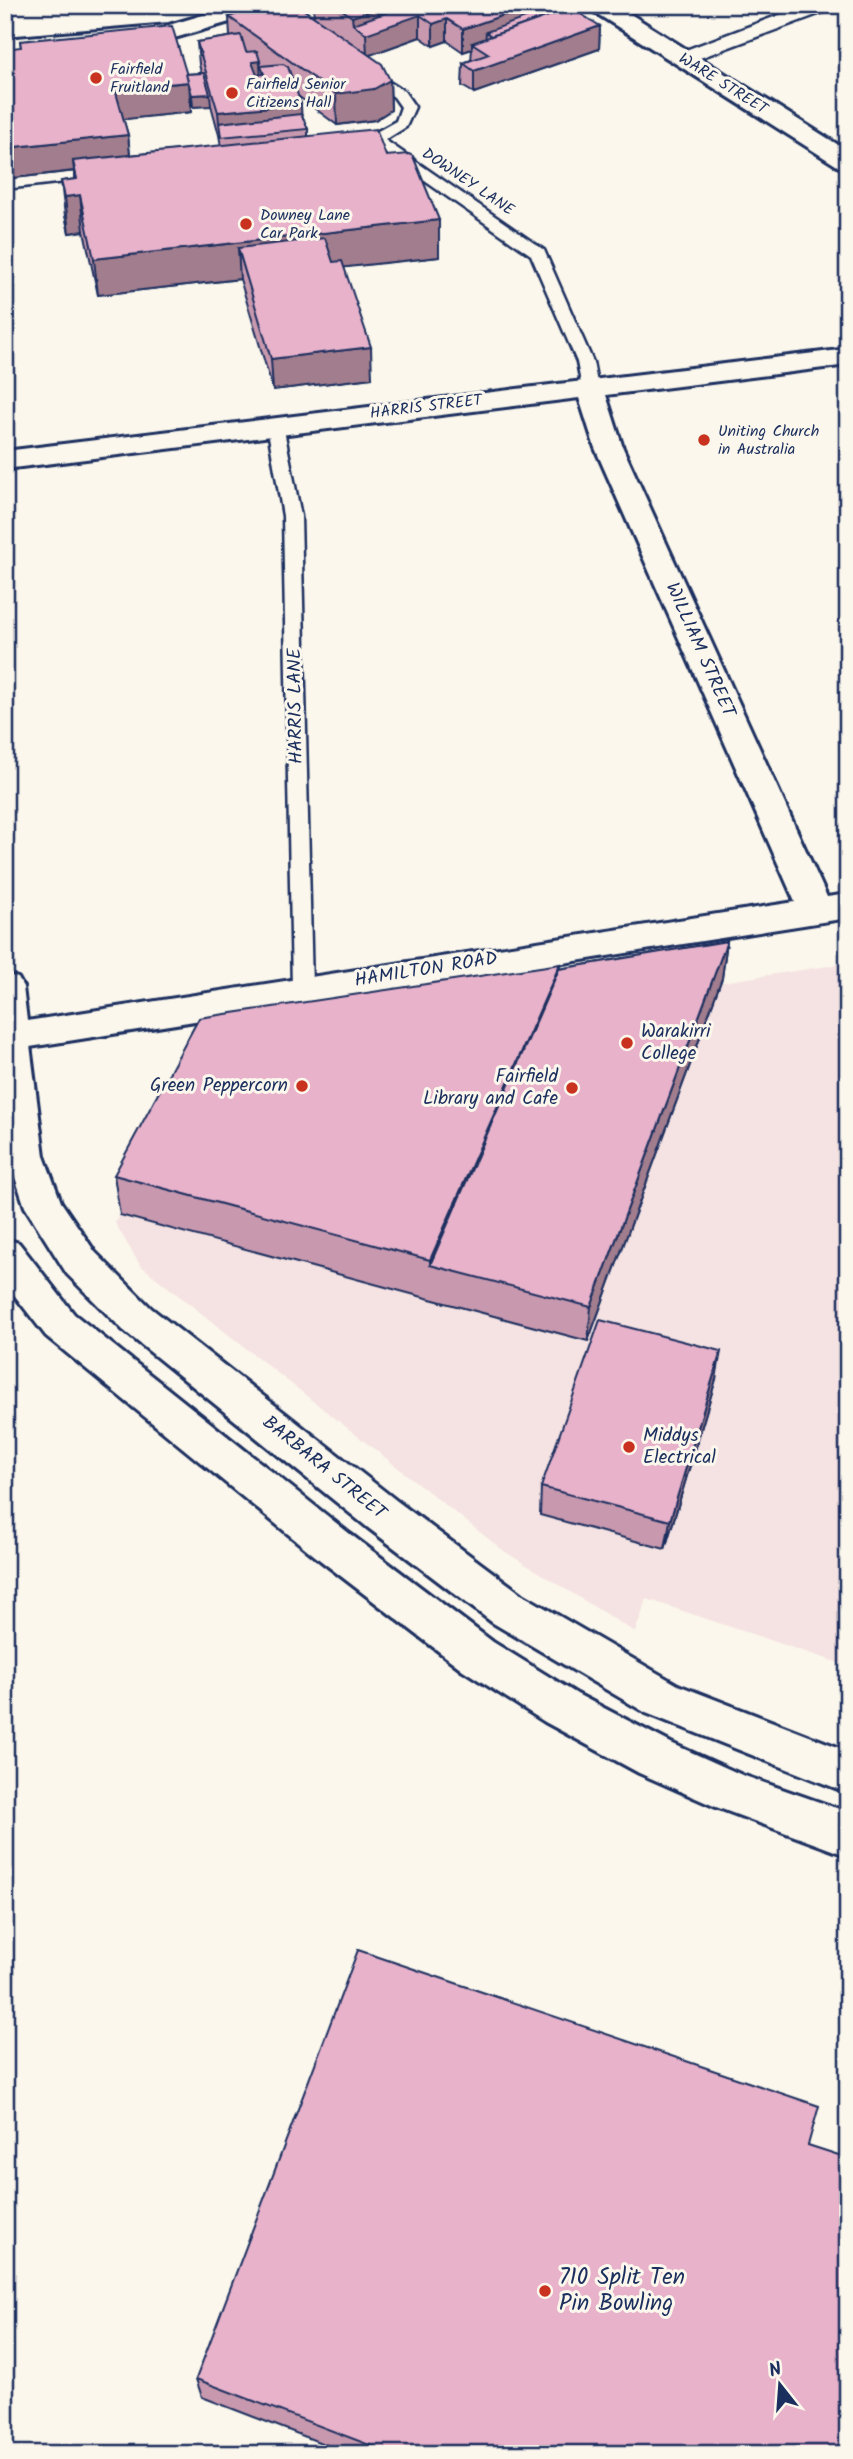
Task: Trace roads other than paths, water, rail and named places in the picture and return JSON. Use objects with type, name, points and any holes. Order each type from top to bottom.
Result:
[{"type":"street","name":"WARE STREET","points":[[599,5],[848,162]]},
{"type":"street","points":[[682,58],[825,5]]},
{"type":"street","points":[[5,46],[171,32],[213,12],[271,8]]},
{"type":"street","name":"HARRIS STREET","points":[[5,460],[848,357]]},
{"type":"street","name":"WILLIAM STREET","points":[[590,388],[609,448],[832,909]]},
{"type":"street","name":"HAMILTON ROAD","points":[[8,1037],[302,989],[832,909]]},
{"type":"street","name":"BARBARA STREET","points":[[5,987],[8,1037],[25,1156],[44,1207],[81,1263],[137,1319],[382,1514],[508,1609],[662,1699],[848,1772]]},
{"type":"street","points":[[5,1254],[60,1325],[335,1547],[478,1656],[561,1708],[655,1758],[732,1793],[848,1834]]},
{"type":"lane","points":[[356,64],[399,94],[408,107],[405,121],[393,131],[356,144]]},
{"type":"lane","name":"DOWNEY LANE","points":[[374,139],[532,247],[585,362],[590,388]]},
{"type":"lane","points":[[5,185],[116,173]]},
{"type":"lane","name":"HARRIS LANE","points":[[275,425],[292,516],[302,989]]},
{"type":"place","name":"Fairfield Fruitland","points":[[96,78]]},
{"type":"place","name":"Fairfield Senior Citizens Hall","points":[[232,93]]},
{"type":"place","name":"Downey Lane Car Park","points":[[246,224]]},
{"type":"place","name":"Uniting Church in Australia","points":[[704,440]]},
{"type":"place","name":"Warakirri College","points":[[627,1043]]},
{"type":"place","name":"Green Peppercorn","points":[[302,1086]]},
{"type":"place","name":"Fairfield Library and Cafe","points":[[572,1088]]},
{"type":"place","name":"Middys Electrical","points":[[629,1447]]},
{"type":"place","name":"710 Split Ten Pin Bowling","points":[[545,2291]]}]
